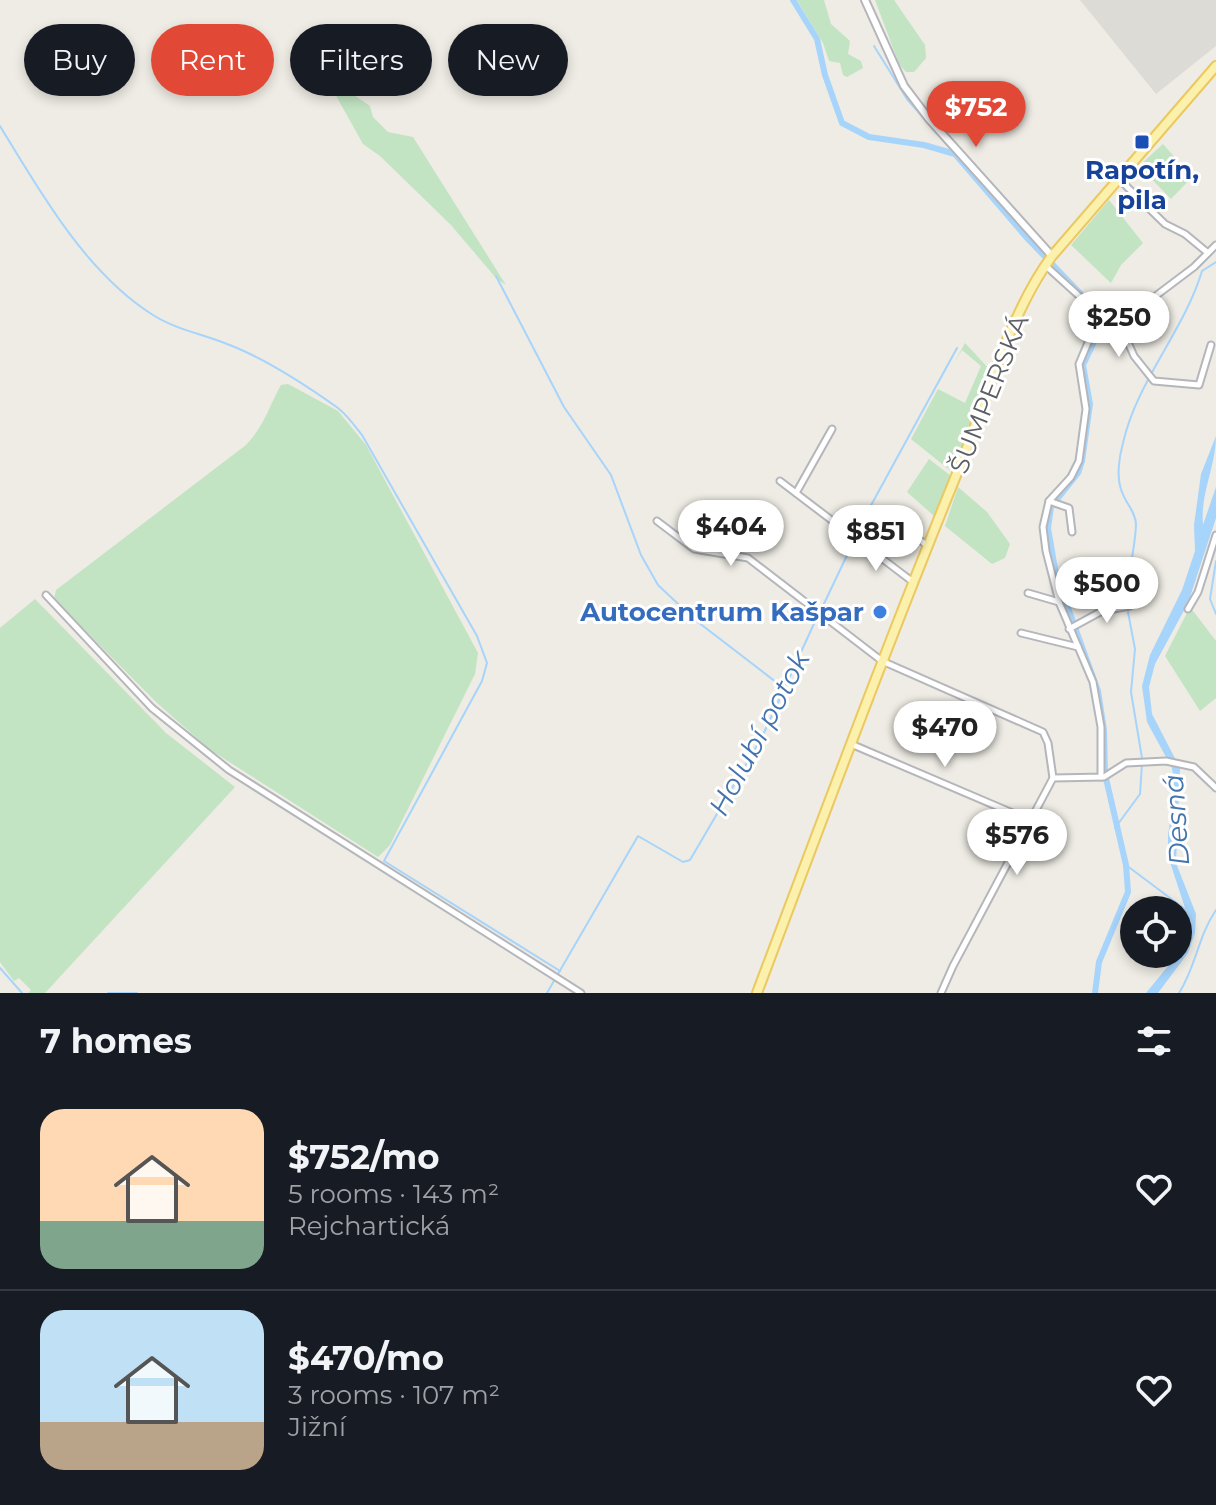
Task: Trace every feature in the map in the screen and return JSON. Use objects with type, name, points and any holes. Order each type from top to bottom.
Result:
[{"type":"main road","name":"ŠUMPERSKÁ","points":[[757,993],[882,661],[1007,344],[1048,261],[1216,66]]},
{"type":"street","points":[[865,0],[904,86],[1101,321]]},
{"type":"street","points":[[1119,179],[1165,224],[1185,234],[1208,253]]},
{"type":"street","points":[[1101,321],[1119,322],[1181,278],[1216,245]]},
{"type":"street","points":[[1101,321],[1079,364],[1086,409],[1079,461],[1044,514],[1044,539],[1059,602],[1088,667],[1099,716],[1105,777]]},
{"type":"street","points":[[1119,322],[1134,356],[1151,378],[1199,385],[1211,345]]},
{"type":"street","points":[[796,493],[832,429]]},
{"type":"street","points":[[780,481],[913,582]]},
{"type":"street","points":[[1052,502],[1069,508],[1072,532]]},
{"type":"street","points":[[882,512],[928,546]]},
{"type":"street","points":[[657,521],[694,549],[748,558],[882,661],[1043,732],[1048,743],[1053,778],[941,993]]},
{"type":"street","points":[[1188,609],[1198,592],[1216,535]]},
{"type":"street","points":[[1028,593],[1059,602]]},
{"type":"street","points":[[46,595],[152,708],[229,770],[581,993]]},
{"type":"street","points":[[1072,627],[1102,611],[1130,606]]},
{"type":"street","points":[[1021,633],[1079,647]]},
{"type":"street","points":[[851,744],[1029,820]]},
{"type":"street","points":[[1053,778],[1105,777],[1126,763],[1166,761],[1194,767],[1216,788]]},
{"type":"shaded area","points":[[1080,0],[1216,0],[1216,46],[1156,94]]},
{"type":"green space","points":[[797,0],[824,0],[831,24],[850,41],[848,54],[861,61],[863,68],[847,77],[843,75],[840,63],[829,61],[823,43]]},
{"type":"green space","points":[[875,0],[894,0],[925,45],[926,58],[914,72],[906,72],[899,64]]},
{"type":"green space","points":[[336,96],[355,96],[370,106],[373,117],[388,132],[413,137],[506,285],[496,278],[451,225],[380,156],[363,144]]},
{"type":"green space","points":[[1163,144],[1192,177],[1171,199],[1139,166]]},
{"type":"green space","points":[[1109,200],[1143,243],[1121,265],[1111,283],[1071,245]]},
{"type":"green space","points":[[965,343],[992,372],[951,471],[911,439],[938,389],[965,403],[981,366],[962,350],[954,363]]},
{"type":"green space","points":[[288,384],[338,411],[366,445],[478,653],[475,674],[390,845],[378,857],[209,749],[156,702],[54,599],[56,590],[246,445],[262,423],[281,385]]},
{"type":"green space","points":[[929,459],[951,476],[934,516],[907,492]]},
{"type":"green space","points":[[958,487],[987,512],[1010,544],[1005,558],[992,564],[945,526]]},
{"type":"green space","points":[[35,599],[166,733],[235,787],[45,993],[28,993],[31,990],[19,978],[14,981],[0,962],[0,628]]},
{"type":"green space","points":[[1190,607],[1216,641],[1216,698],[1200,711],[1165,656]]},
{"type":"water","name":"Desná","points":[[1216,436],[1203,525],[1216,487],[1216,518],[1188,603],[1155,664],[1149,687],[1152,714],[1180,768],[1176,863],[1189,896],[1181,896],[1168,856],[1175,792],[1172,768],[1147,722],[1142,686],[1150,655],[1182,590],[1195,551],[1194,525],[1201,474]]},
{"type":"water","points":[[1192,904],[1196,914],[1192,942]]},
{"type":"water","points":[[1167,968],[1177,968],[1158,993],[1146,993]]},
{"type":"waterway","points":[[793,0],[817,39],[825,75],[842,123],[869,137],[924,145],[955,154],[1027,238],[1102,316],[1102,325],[1083,365],[1090,404],[1082,461],[1078,473],[1051,507],[1048,528],[1056,575],[1098,691],[1104,730],[1105,774],[1126,865],[1128,892],[1099,962],[1095,993]]},
{"type":"waterway","points":[[874,46],[907,99],[955,154]]},
{"type":"waterway","points":[[0,126],[66,230],[106,277],[129,298],[161,320],[218,340],[284,373],[338,408],[362,435],[477,636],[487,663],[482,681],[384,861],[560,971]]},
{"type":"waterway","points":[[1128,605],[1136,525],[1120,486],[1122,449],[1139,398],[1184,314],[1202,271],[1216,262]]},
{"type":"waterway","points":[[496,276],[564,407],[611,475],[641,555],[658,585],[694,619],[785,689]]},
{"type":"waterway","name":"Holubí potok","points":[[821,610],[869,509],[957,348]]},
{"type":"waterway","points":[[1216,561],[1210,599],[1216,614]]},
{"type":"waterway","points":[[1128,612],[1135,649],[1131,692],[1142,758]]},
{"type":"waterway","name":"Holubí potok","points":[[547,993],[638,836],[683,862],[690,860],[762,737],[818,615]]},
{"type":"waterway","points":[[1115,828],[1140,794],[1142,764]]},
{"type":"waterway","points":[[1126,865],[1167,896]]},
{"type":"waterway","points":[[1179,993],[1216,910]]},
{"type":"waterway","points":[[0,968],[22,993]]},
{"type":"waterway","points":[[108,993],[137,993]]},
{"type":"place","name":"Rapotín, pila","points":[[1142,142]]},
{"type":"place","name":"Autocentrum Kašpar","points":[[880,612]]}]
